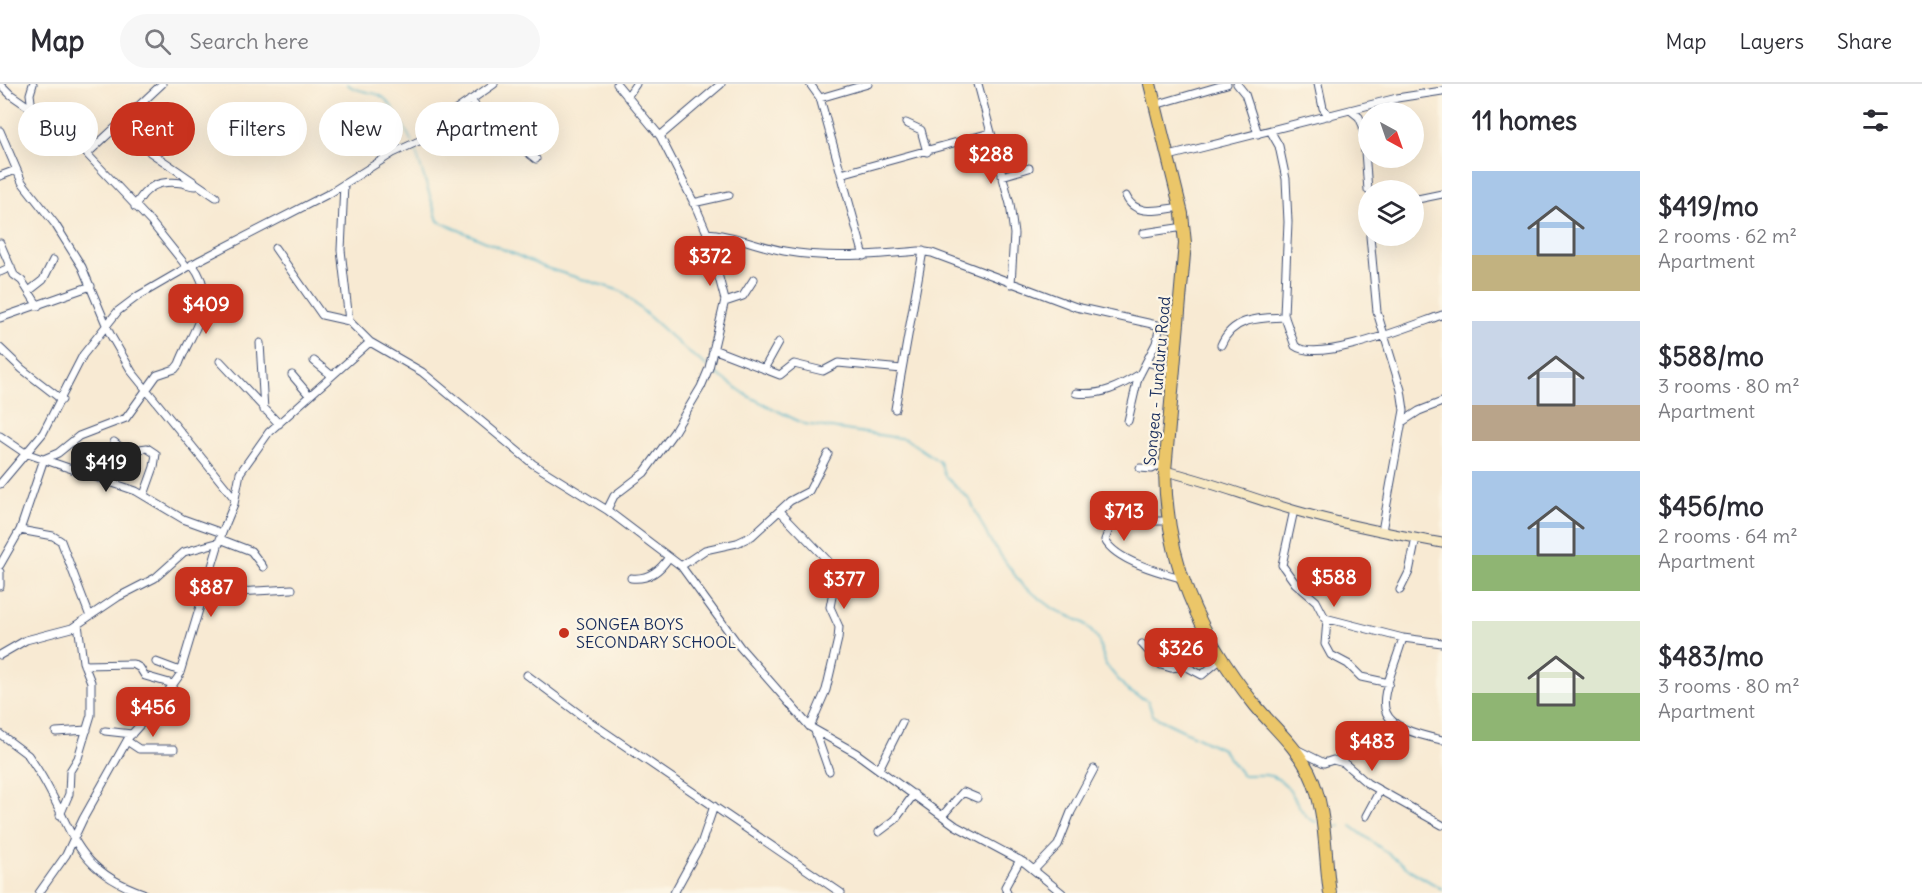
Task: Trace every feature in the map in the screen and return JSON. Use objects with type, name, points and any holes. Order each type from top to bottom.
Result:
[{"type":"highway","name":"Songea - Tunduru Road","points":[[1150,84],[1169,156],[1184,227],[1179,330],[1166,466],[1173,547],[1201,628],[1254,704],[1295,749],[1310,773],[1320,811],[1330,893]]},
{"type":"street","points":[[0,84],[23,102]]},
{"type":"street","points":[[31,102],[30,94],[33,84]]},
{"type":"street","points":[[142,102],[162,84]]},
{"type":"street","points":[[0,484],[43,433],[62,400],[83,355],[106,325],[138,296],[419,141],[494,84]]},
{"type":"street","points":[[607,510],[614,496],[644,473],[674,432],[701,387],[725,302],[707,233],[660,136],[617,84]]},
{"type":"street","points":[[627,97],[636,84]]},
{"type":"street","points":[[660,136],[721,84]]},
{"type":"street","points":[[810,84],[820,98],[864,256]]},
{"type":"street","points":[[820,98],[867,84]]},
{"type":"street","points":[[978,84],[1011,204],[1013,226],[1011,284]]},
{"type":"street","points":[[1155,105],[1227,84]]},
{"type":"street","points":[[1237,84],[1247,100],[1258,134]]},
{"type":"street","points":[[1318,84],[1323,108],[1329,116]]},
{"type":"street","points":[[1169,156],[1271,132],[1350,110],[1419,94],[1442,92]]},
{"type":"street","points":[[470,100],[497,128],[536,159]]},
{"type":"street","points":[[1350,110],[1359,117],[1363,126],[1367,180]]},
{"type":"street","points":[[906,123],[921,130],[927,152]]},
{"type":"street","points":[[0,132],[16,170],[68,242],[91,286],[106,325],[146,391],[235,499]]},
{"type":"street","points":[[98,143],[110,132]]},
{"type":"street","points":[[1271,132],[1279,146],[1286,181],[1288,222],[1285,317],[1295,346],[1310,353],[1384,336],[1442,315]]},
{"type":"street","points":[[841,174],[990,133]]},
{"type":"street","points":[[0,565],[20,530],[44,459],[58,453],[78,436],[120,423],[159,373],[175,369],[179,364],[205,308],[199,276],[89,156]]},
{"type":"street","points":[[156,156],[216,197]]},
{"type":"street","points":[[1002,176],[1029,168]]},
{"type":"street","points":[[0,176],[16,170]]},
{"type":"street","points":[[135,207],[144,190],[150,186],[181,183],[198,185]]},
{"type":"street","points":[[344,184],[341,250],[349,321]]},
{"type":"street","points":[[1424,198],[1442,194]]},
{"type":"street","points":[[693,203],[729,195]]},
{"type":"street","points":[[1126,196],[1132,206],[1141,210],[1181,207]]},
{"type":"street","points":[[1144,232],[1184,227]]},
{"type":"street","points":[[707,233],[723,234],[783,251],[821,256],[923,252],[1076,307],[1179,330]]},
{"type":"street","points":[[0,243],[14,275],[22,281],[38,306]]},
{"type":"street","points":[[1371,246],[1377,312],[1404,404],[1382,531]]},
{"type":"street","points":[[275,248],[322,315],[349,321],[370,342],[422,372],[533,464],[607,510],[681,566],[746,656],[812,729],[824,752],[829,771]]},
{"type":"street","points":[[895,408],[923,252]]},
{"type":"street","points":[[29,291],[43,280],[52,260]]},
{"type":"street","points":[[0,272],[11,267]]},
{"type":"street","points":[[725,302],[743,296],[754,279]]},
{"type":"street","points":[[0,318],[91,286]]},
{"type":"street","points":[[1221,345],[1232,328],[1247,320],[1285,317]]},
{"type":"street","points":[[1128,421],[1140,374],[1147,362],[1160,326]]},
{"type":"street","points":[[39,893],[66,855],[127,741],[173,684],[180,671],[235,499],[240,473],[260,442],[331,375],[370,342]]},
{"type":"street","points":[[764,369],[779,342]]},
{"type":"street","points":[[260,343],[264,410]]},
{"type":"street","points":[[0,348],[22,369],[62,400]]},
{"type":"street","points":[[713,349],[724,351],[780,375],[794,364],[823,371],[838,363],[902,369]]},
{"type":"street","points":[[220,361],[279,424]]},
{"type":"street","points":[[314,361],[331,375]]},
{"type":"street","points":[[1147,362],[1175,371]]},
{"type":"street","points":[[1076,393],[1099,394],[1120,386],[1140,374]]},
{"type":"street","points":[[292,375],[309,395]]},
{"type":"street","points":[[1402,422],[1419,411],[1442,402]]},
{"type":"street","points":[[1404,404],[1410,410],[1419,411]]},
{"type":"street","points":[[0,436],[25,453],[144,495],[183,519],[251,551],[263,567]]},
{"type":"street","points":[[114,442],[125,451],[147,448],[156,454],[144,495]]},
{"type":"street","points":[[681,566],[705,550],[737,543],[753,536],[790,501],[809,490],[828,454]]},
{"type":"street","points":[[1140,468],[1152,469],[1166,466],[1294,510],[1442,543]]},
{"type":"street","points":[[1169,521],[1150,521],[1108,510],[1103,515],[1109,529],[1105,540],[1114,551],[1126,558],[1184,579]]},
{"type":"street","points":[[1294,510],[1282,565],[1295,583],[1316,601],[1322,616],[1327,620],[1403,638],[1442,643]]},
{"type":"street","points":[[780,511],[830,562],[836,576],[830,607],[838,627],[838,639],[826,690],[812,729]]},
{"type":"street","points":[[20,530],[53,536],[62,541],[89,614]]},
{"type":"street","points":[[0,655],[26,640],[64,631],[78,624],[89,614],[131,589],[149,582],[184,552],[221,538]]},
{"type":"street","points":[[1401,590],[1413,560],[1416,538]]},
{"type":"street","points":[[631,578],[642,579],[661,570],[669,557]]},
{"type":"street","points":[[0,572],[0,586]]},
{"type":"street","points":[[209,581],[238,592],[292,589]]},
{"type":"street","points":[[1327,620],[1325,644],[1331,655],[1348,664],[1361,677],[1389,683]]},
{"type":"street","points":[[60,814],[69,794],[70,771],[78,758],[91,715],[92,690],[84,665],[78,624]]},
{"type":"street","points":[[1433,642],[1442,635]]},
{"type":"street","points":[[1403,638],[1383,704],[1390,722],[1412,733],[1442,740]]},
{"type":"street","points":[[1142,644],[1161,664],[1171,668],[1185,666],[1202,675],[1221,659]]},
{"type":"street","points":[[156,662],[180,671]]},
{"type":"street","points":[[84,665],[133,664],[140,668],[145,676],[173,684]]},
{"type":"street","points":[[527,675],[590,722],[841,893]]},
{"type":"street","points":[[879,769],[902,723]]},
{"type":"street","points":[[56,732],[87,729]]},
{"type":"street","points":[[812,729],[879,769],[956,826],[1020,860],[1062,893]]},
{"type":"street","points":[[105,731],[132,734]]},
{"type":"street","points":[[0,734],[28,755],[73,840],[108,879],[143,893]]},
{"type":"street","points":[[127,741],[139,749],[174,749]]},
{"type":"street","points":[[824,752],[837,742]]},
{"type":"street","points":[[1295,749],[1312,755],[1324,763],[1339,761],[1367,783],[1442,825]]},
{"type":"street","points":[[1034,870],[1058,845],[1071,812],[1094,769]]},
{"type":"street","points":[[1366,816],[1380,790]]},
{"type":"street","points":[[943,815],[963,792],[977,798]]},
{"type":"street","points":[[879,832],[895,820],[914,794]]},
{"type":"street","points":[[674,893],[701,844],[714,806]]},
{"type":"street","points":[[1007,893],[1005,886],[1020,860]]},
{"type":"waterway","points":[[347,84],[354,89],[384,98],[398,116],[412,142]]},
{"type":"waterway","points":[[414,146],[438,221],[546,268],[621,291],[688,352],[707,366]]},
{"type":"waterway","points":[[710,369],[748,396],[804,424],[906,439],[940,462],[945,476],[970,500],[989,539],[1022,585],[1054,609],[1084,623],[1098,639],[1106,665],[1128,691],[1148,701],[1153,716],[1222,749],[1242,775],[1268,775],[1279,780],[1286,785],[1303,813],[1316,822]]},
{"type":"waterway","points":[[1329,825],[1340,826]]},
{"type":"waterway","points":[[1351,826],[1410,870],[1442,889]]},
{"type":"place","name":"SONGEA BOYS SECONDARY SCHOOL","points":[[564,633]]}]
